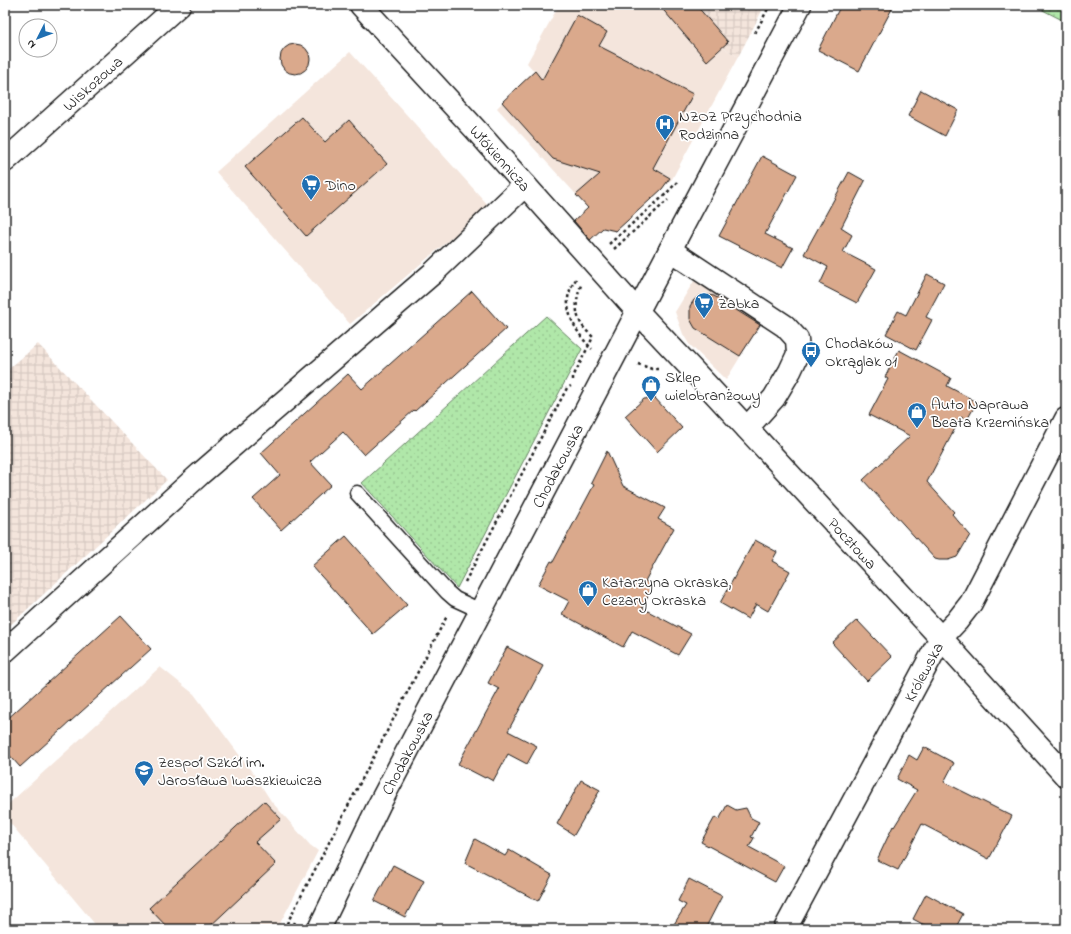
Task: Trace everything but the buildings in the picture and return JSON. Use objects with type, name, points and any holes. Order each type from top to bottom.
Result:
[{"type":"street","name":"Wiskozowa","points":[[5,160],[180,5]]},
{"type":"street","name":"Włókiennicza","points":[[361,5],[638,312]]},
{"type":"street","name":"Chodakowska","points":[[319,929],[379,806],[800,5]]},
{"type":"street","points":[[5,651],[200,474],[433,273],[525,185]]},
{"type":"street","points":[[670,250],[785,326],[797,339],[798,354],[790,371],[774,398],[747,428]]},
{"type":"street","name":"Pocztowa","points":[[638,312],[941,638],[1066,776]]},
{"type":"street","name":"Królewska","points":[[785,929],[941,638],[958,621],[971,603],[1066,419]]},
{"type":"lane","points":[[357,493],[447,592],[455,599],[482,611]]},
{"type":"path","points":[[752,40],[770,5]]},
{"type":"path","points":[[589,355],[592,348],[588,346],[572,322],[568,305],[570,288],[591,260],[666,194],[680,179]]},
{"type":"path","points":[[593,337],[640,365],[652,369],[664,370]]},
{"type":"path","points":[[284,929],[455,599],[567,388],[573,385]]},
{"type":"shaded area","points":[[559,5],[659,5],[707,61],[723,47],[738,57],[672,179],[616,230],[610,231],[605,226],[497,108],[534,71],[527,63]]},
{"type":"shaded area","points":[[659,5],[765,5],[738,57],[723,47],[707,61]]},
{"type":"shaded area","points":[[350,52],[489,206],[350,324],[216,172]]},
{"type":"shaded area","points":[[694,281],[707,286],[761,320],[760,325],[726,380],[689,344],[683,334],[675,312]]},
{"type":"shaded area","points":[[38,344],[167,480],[5,630],[5,372]]},
{"type":"shaded area","name":"Zespoł Szkół im. Jarosława Iwaszkiewicza","points":[[160,667],[194,694],[255,776],[271,801],[310,845],[318,851],[277,929],[99,929],[5,817],[5,807]]},
{"type":"green space","points":[[1033,5],[1066,5],[1066,22]]},
{"type":"green space","points":[[546,316],[582,349],[457,588],[362,483]]},
{"type":"place","name":"NZOZ Przychodnia Rodzinna","points":[[665,141]]},
{"type":"place","name":"Dino","points":[[311,201]]},
{"type":"place","name":"Żabka","points":[[704,319]]},
{"type":"place","name":"Chodaków Okrąglak 01","points":[[811,368]]},
{"type":"place","name":"Sklep wielobranżowy","points":[[651,402]]},
{"type":"place","name":"Auto Naprawa Beata Krzemińska","points":[[917,429]]},
{"type":"place","name":"Katarzyna Okraska, Cezary Okraska","points":[[588,607]]},
{"type":"place","name":"Zespoł Szkół im. Jarosława Iwaszkiewicza","points":[[144,787]]}]
